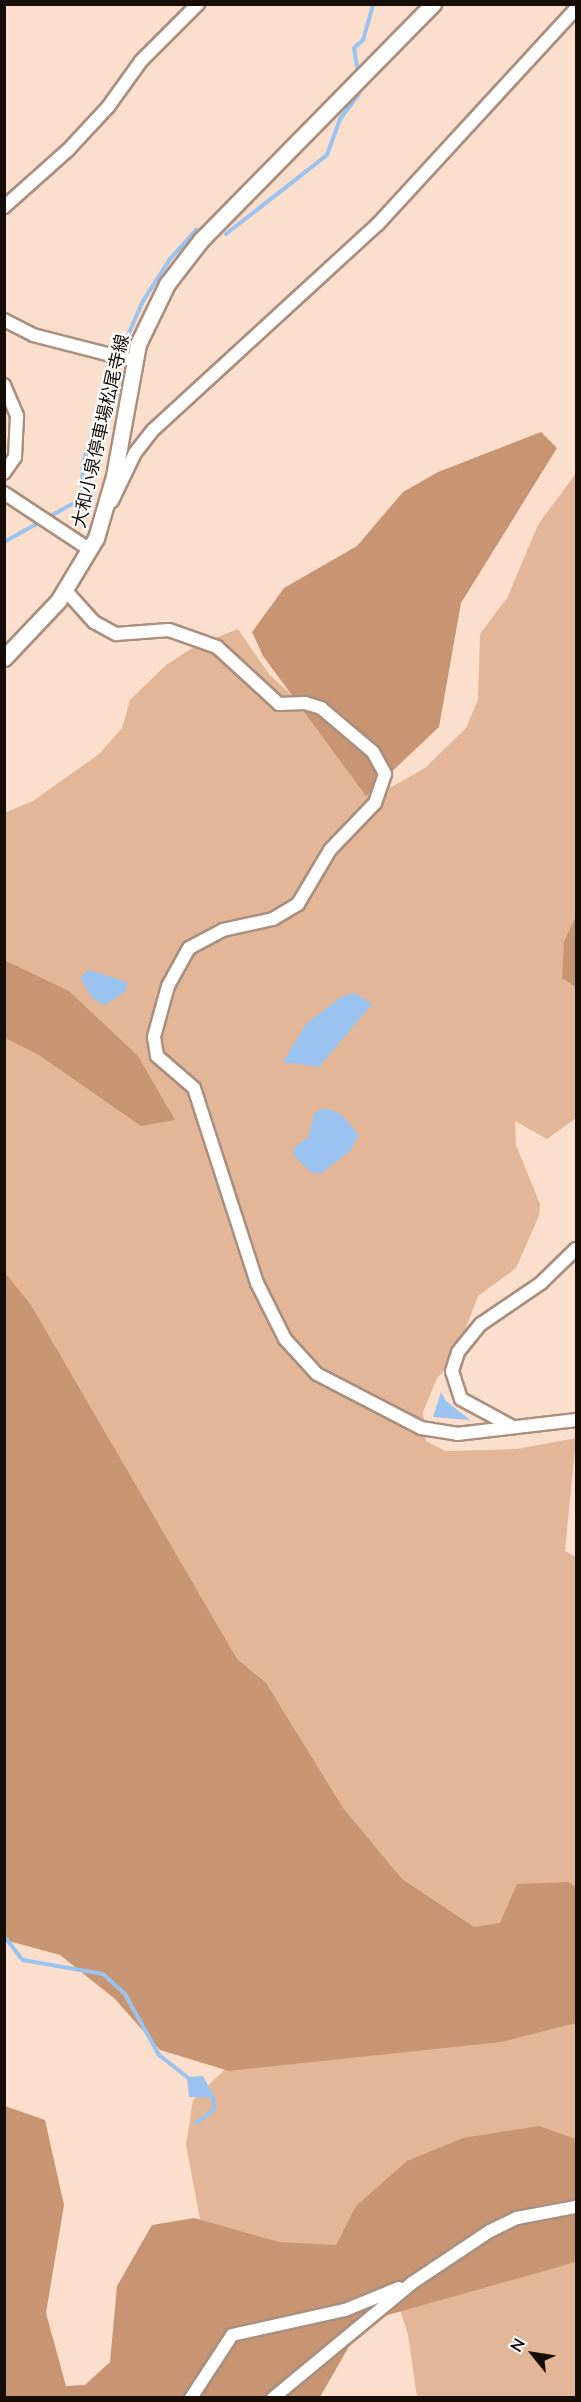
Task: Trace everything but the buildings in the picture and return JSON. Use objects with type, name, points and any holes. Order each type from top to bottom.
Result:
[{"type":"main road","name":"大和小泉停車場松尾寺線","points":[[4,658],[66,591],[90,550],[104,515],[134,361],[156,302],[188,256],[433,4]]},
{"type":"street","points":[[4,207],[68,150],[108,107],[141,61],[198,4]]},
{"type":"street","points":[[104,515],[135,453],[153,430],[378,224],[576,9]]},
{"type":"street","points":[[6,325],[33,335],[134,361]]},
{"type":"street","points":[[4,385],[17,416],[15,456],[4,473]]},
{"type":"street","points":[[4,493],[90,550]]},
{"type":"street","points":[[66,591],[94,622],[116,634],[169,630],[217,646],[279,704],[306,703],[321,708],[360,739],[381,764],[385,774],[381,791],[330,850],[298,904],[273,919],[223,930],[189,948],[168,986],[154,1048],[157,1056],[194,1088],[257,1283],[285,1339],[304,1363],[367,1403],[421,1428],[458,1434],[576,1420]]},
{"type":"street","points":[[513,1426],[461,1399],[452,1371],[458,1352],[481,1324],[541,1283],[576,1249]]},
{"type":"street","points":[[273,2397],[412,2283],[490,2231],[517,2218],[576,2207]]},
{"type":"street","points":[[191,2397],[232,2335],[345,2310],[412,2283]]},
{"type":"shaded area","points":[[541,432],[557,448],[461,603],[439,727],[366,796],[263,656],[252,632],[284,588],[357,546],[403,492],[438,472]]},
{"type":"shaded area","points":[[576,473],[576,1118],[547,1139],[515,1121],[516,1145],[540,1204],[539,1216],[516,1268],[478,1296],[465,1330],[452,1347],[451,1364],[437,1378],[423,1412],[426,1441],[445,1451],[517,1449],[576,1438],[565,1551],[576,1557],[576,1914],[500,1946],[360,1889],[5,1311],[4,813],[33,801],[99,754],[122,728],[130,700],[166,665],[197,645],[238,629],[269,674],[391,787],[425,768],[466,728],[478,700],[480,634],[507,598],[538,525]]},
{"type":"shaded area","points":[[576,916],[576,987],[562,978],[564,942]]},
{"type":"shaded area","points":[[4,960],[69,991],[138,1056],[175,1120],[141,1126],[39,1055],[5,1038]]},
{"type":"shaded area","points":[[5,1273],[31,1305],[237,1659],[266,1683],[343,1808],[402,1879],[474,1927],[500,1923],[517,1884],[568,1882],[576,1887],[576,2023],[501,2042],[229,2071],[160,2050],[115,1999],[60,1955],[5,1940]]},
{"type":"shaded area","points":[[576,2000],[576,2397],[417,2397],[408,2335],[394,2290],[211,2277],[186,2145],[193,2100],[246,2049]]},
{"type":"shaded area","points":[[5,2106],[45,2120],[64,2205],[46,2313],[66,2386],[85,2385],[110,2362],[117,2286],[152,2225],[194,2218],[279,2242],[336,2245],[356,2206],[407,2161],[463,2138],[539,2126],[576,2139],[576,2262],[363,2322],[320,2397],[5,2398]]},
{"type":"water","points":[[89,970],[127,982],[126,991],[105,1005],[92,998],[80,977]]},
{"type":"water","points":[[355,993],[372,1004],[319,1067],[283,1062],[306,1024],[342,996]]},
{"type":"water","points":[[325,1108],[341,1114],[359,1135],[350,1151],[322,1173],[312,1173],[294,1156],[294,1148],[308,1137],[315,1112]]},
{"type":"water","points":[[441,1392],[446,1401],[470,1420],[433,1417]]},
{"type":"water","points":[[203,2076],[215,2098],[189,2097],[187,2077]]},
{"type":"waterway","points":[[357,67],[354,48],[363,40],[373,4]]},
{"type":"waterway","points":[[226,234],[327,155],[340,119],[359,94]]},
{"type":"waterway","points":[[125,342],[143,301],[170,259],[197,229]]},
{"type":"waterway","points":[[4,542],[76,502],[82,493],[83,464],[91,438],[111,417],[118,374]]},
{"type":"waterway","points":[[4,1936],[23,1960],[103,1974],[125,1994],[159,2055],[190,2079]]},
{"type":"waterway","points":[[196,2123],[214,2110],[213,2096]]}]
